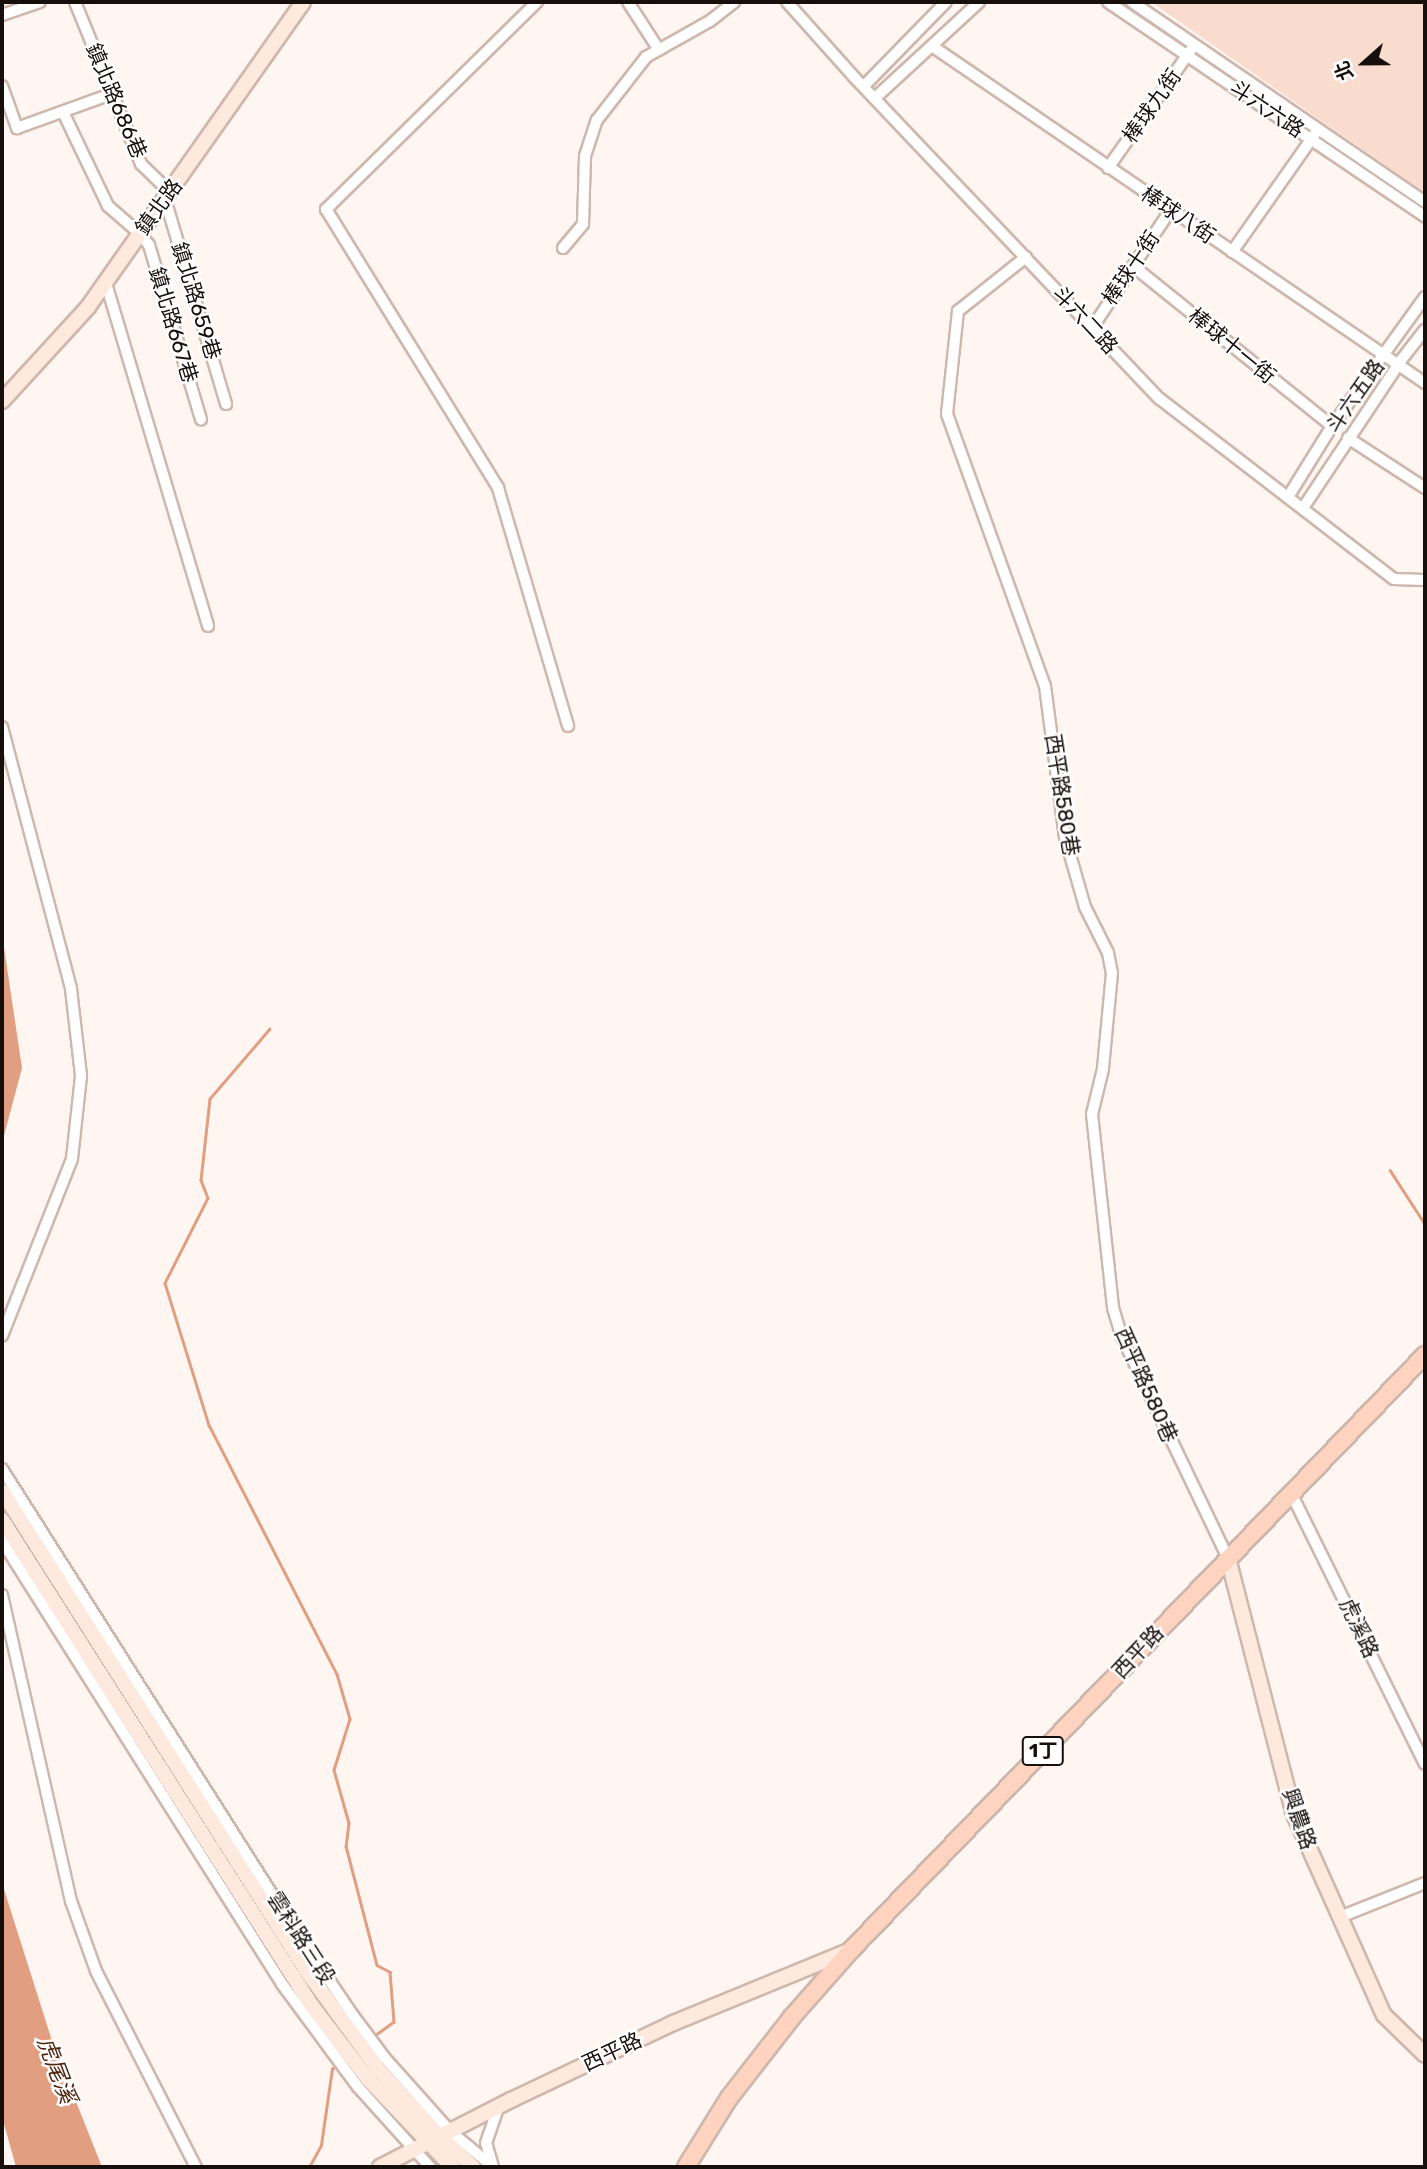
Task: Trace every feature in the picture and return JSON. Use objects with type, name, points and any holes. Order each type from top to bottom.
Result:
[{"type":"main road","name":"鎮北路","points":[[2,401],[88,307],[303,2]]},
{"type":"main road","name":"西平路","points":[[686,2167],[729,2098],[792,2017],[851,1950],[1425,1355]]},
{"type":"main road","points":[[2,1491],[124,1696]]},
{"type":"main road","points":[[2,1520],[124,1696]]},
{"type":"main road","name":"興農路","points":[[1228,1558],[1293,1812],[1384,2015],[1425,2055]]},
{"type":"main road","name":"雲科路三段","points":[[124,1696],[274,1950],[363,2083],[433,2141],[473,2167]]},
{"type":"main road","name":"雲科路三段","points":[[124,1696],[307,1973],[452,2167]]},
{"type":"main road","name":"西平路","points":[[380,2167],[499,2106],[673,2023],[851,1950]]},
{"type":"street","points":[[2,15],[21,5],[40,2]]},
{"type":"street","name":"鎮北路686巷","points":[[75,2],[141,164],[168,196]]},
{"type":"street","points":[[537,2],[326,209],[498,488],[568,726]]},
{"type":"street","points":[[628,2],[659,50]]},
{"type":"street","points":[[563,248],[583,225],[585,156],[597,120],[646,57],[710,21],[734,2]]},
{"type":"street","name":"斗六二路","points":[[787,2],[1160,399],[1394,579],[1425,580]]},
{"type":"street","points":[[875,98],[979,2]]},
{"type":"street","name":"斗六六路","points":[[1108,2],[1188,55],[1425,202]]},
{"type":"street","name":"斗六六路","points":[[1132,2],[1196,44],[1425,217]]},
{"type":"street","points":[[864,86],[942,3]]},
{"type":"street","name":"棒球九街","points":[[1108,168],[1196,44]]},
{"type":"street","name":"棒球八街","points":[[932,46],[1425,383]]},
{"type":"street","points":[[2,86],[17,128],[111,94]]},
{"type":"street","points":[[63,112],[108,206],[140,234]]},
{"type":"street","points":[[1232,252],[1315,135]]},
{"type":"street","name":"鎮北路659巷","points":[[168,196],[226,404]]},
{"type":"street","name":"棒球十街","points":[[1092,328],[1171,209]]},
{"type":"street","name":"鎮北路667巷","points":[[140,234],[149,245],[201,419]]},
{"type":"street","name":"西平路580巷","points":[[1026,257],[958,311],[947,414],[1045,686],[1065,837],[1085,908],[1108,953],[1112,973],[1103,1069],[1092,1114],[1113,1308],[1122,1337],[1228,1558]]},
{"type":"street","name":"棒球十一街","points":[[1133,266],[1332,426]]},
{"type":"street","points":[[105,280],[208,626]]},
{"type":"street","name":"斗六五路","points":[[1288,497],[1332,426],[1425,297]]},
{"type":"street","name":"斗六五路","points":[[1303,508],[1398,365],[1425,330]]},
{"type":"street","points":[[1348,438],[1425,488]]},
{"type":"street","points":[[2,727],[72,989],[80,1076],[72,1159],[2,1336]]},
{"type":"street","points":[[2,1469],[124,1696]]},
{"type":"street","name":"虎溪路","points":[[1292,1493],[1425,1764]]},
{"type":"street","points":[[2,1541],[124,1696]]},
{"type":"street","points":[[2,1594],[71,1901],[96,1972],[196,2167]]},
{"type":"street","points":[[1340,1917],[1425,1883]]},
{"type":"street","points":[[493,2167],[486,2143],[499,2106]]},
{"type":"street","name":"雲科路三段","points":[[430,2167],[433,2141],[493,2167]]},
{"type":"shaded area","points":[[1151,2],[1425,2],[1425,193]]},
{"type":"water","points":[[2,934],[22,1068],[2,1143]]},
{"type":"water","name":"虎尾溪","points":[[2,1883],[53,2044],[102,2167],[16,2167],[2,2117]]},
{"type":"waterway","points":[[270,1029],[210,1099],[201,1180],[208,1198],[165,1283],[209,1425],[337,1674],[350,1719],[334,1770],[349,1823],[346,1846],[377,1965],[390,1972],[394,2022],[375,2036]]},
{"type":"waterway","points":[[1390,1170],[1425,1224]]},
{"type":"waterway","points":[[309,2167],[321,2145],[332,2069],[339,2064]]}]
